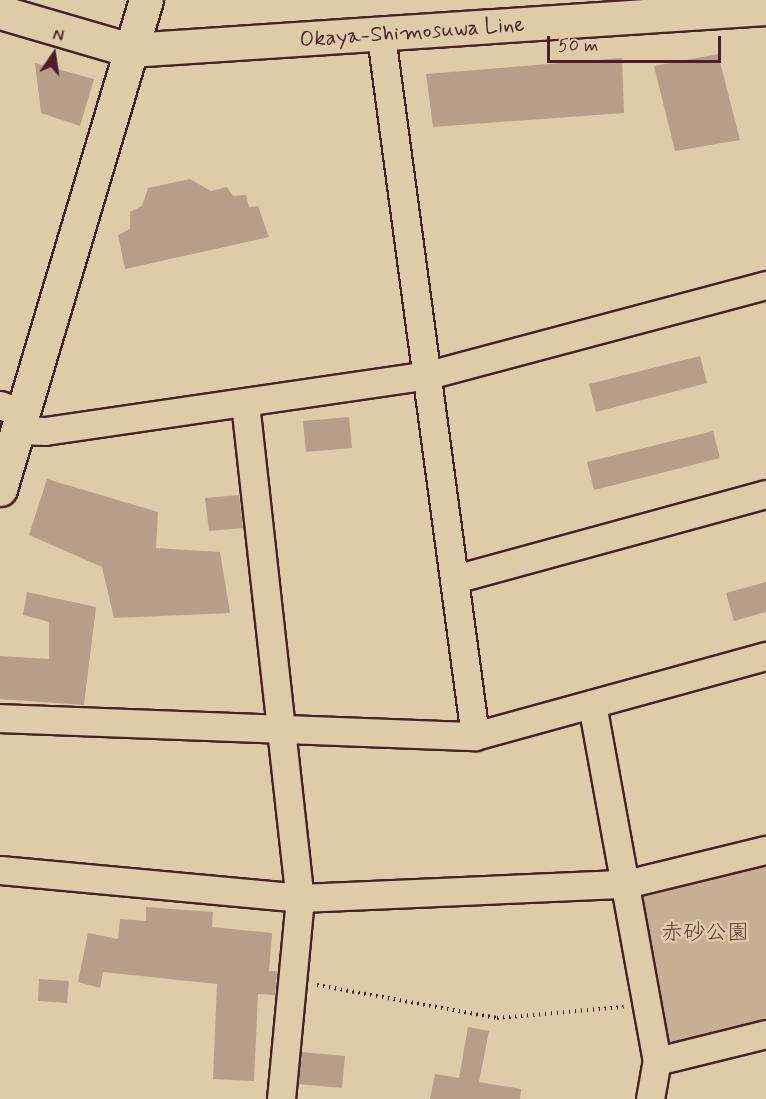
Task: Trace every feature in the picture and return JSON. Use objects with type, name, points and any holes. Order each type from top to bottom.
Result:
[{"type":"main road","points":[[0,489],[13,416],[146,0]]},
{"type":"main road","name":"Okaya-Shimosuwa Line","points":[[0,12],[130,50],[381,36],[766,8]]},
{"type":"street","points":[[381,36],[475,736]]},
{"type":"street","points":[[13,416],[45,430],[428,375],[766,285]]},
{"type":"street","points":[[245,403],[279,729],[300,898],[295,982],[280,1099]]},
{"type":"street","points":[[455,579],[766,494]]},
{"type":"street","points":[[0,718],[475,736],[766,656]]},
{"type":"street","points":[[592,704],[657,1062],[650,1099]]},
{"type":"street","points":[[0,870],[300,898],[626,884],[766,850]]},
{"type":"street","points":[[657,1062],[766,1035]]},
{"type":"path","points":[[295,982],[497,1018],[646,1005]]},
{"type":"green space","name":"赤砂公園","points":[[766,853],[766,1025],[674,1050],[663,1043],[635,898],[642,886]]},
{"type":"building","points":[[718,54],[740,140],[675,151],[654,66]]},
{"type":"building","points":[[622,58],[624,113],[433,127],[426,74]]},
{"type":"building","points":[[35,63],[94,79],[80,126],[41,113]]},
{"type":"building","points":[[190,179],[211,191],[227,187],[233,196],[246,195],[249,207],[258,206],[269,237],[125,269],[118,235],[130,229],[130,212],[142,206],[148,188]]},
{"type":"building","points":[[700,356],[707,383],[596,412],[589,384]]},
{"type":"building","points":[[349,417],[352,448],[306,452],[303,421]]},
{"type":"building","points":[[713,431],[720,458],[594,490],[587,462]]},
{"type":"building","points":[[47,479],[158,512],[156,548],[220,552],[230,613],[114,618],[102,567],[29,535]]},
{"type":"building","points":[[239,495],[243,528],[209,531],[205,498]]},
{"type":"building","points":[[766,582],[766,612],[734,621],[726,593]]},
{"type":"building","points":[[27,592],[96,607],[84,705],[0,699],[0,656],[49,659],[49,622],[23,615]]},
{"type":"building","points":[[146,907],[213,912],[212,927],[272,933],[269,971],[277,971],[275,995],[258,994],[254,1081],[213,1079],[217,984],[103,972],[100,988],[78,982],[88,933],[118,939],[120,919],[146,921]]},
{"type":"building","points":[[39,979],[69,981],[67,1003],[38,1001]]},
{"type":"building","points":[[468,1027],[489,1031],[479,1082],[521,1089],[520,1099],[430,1099],[435,1074],[459,1078]]},
{"type":"building","points":[[301,1052],[345,1056],[342,1088],[298,1084]]}]
